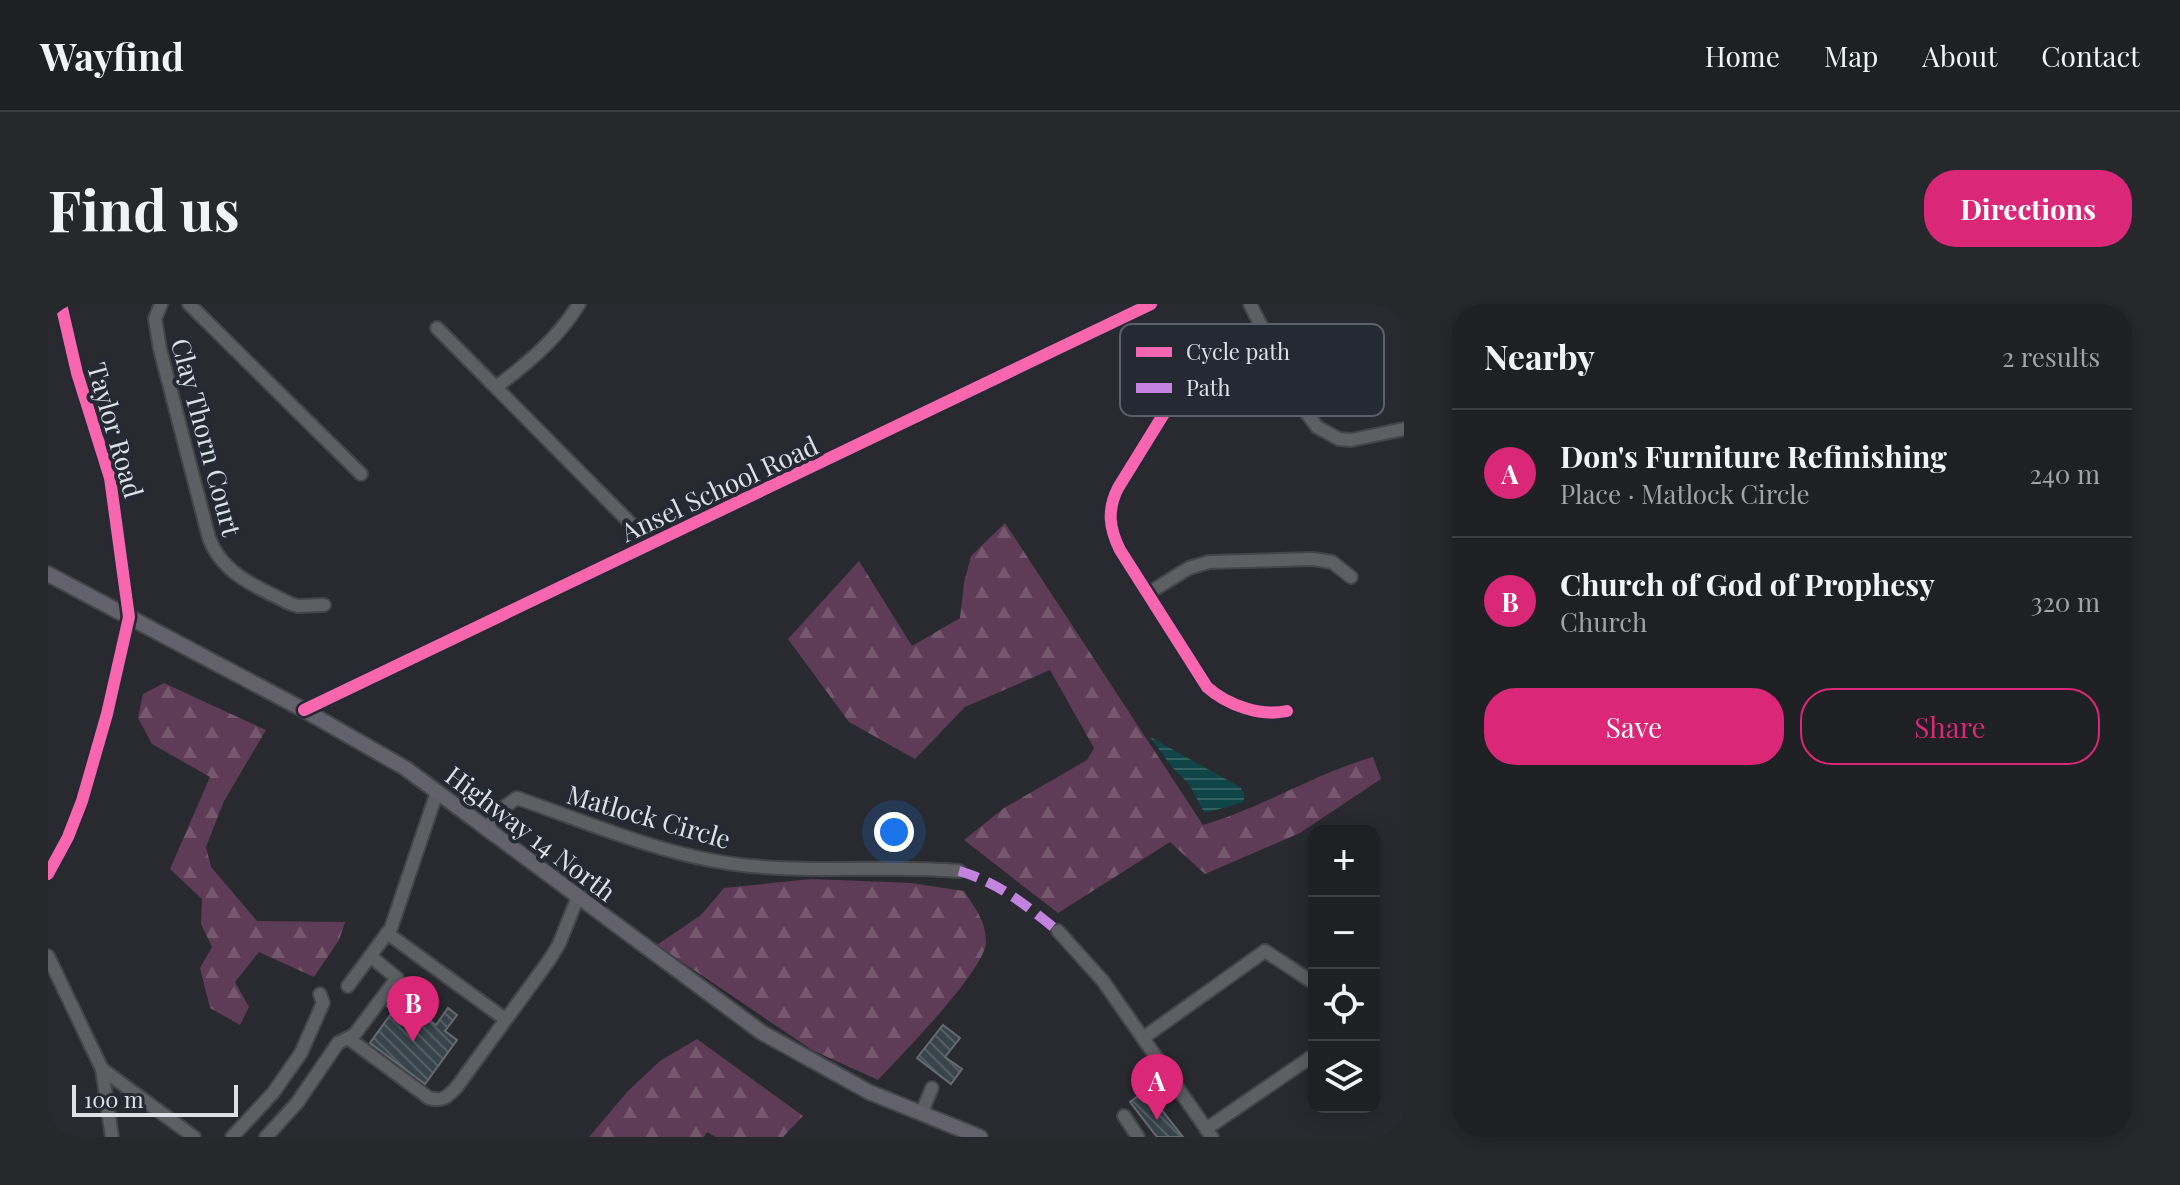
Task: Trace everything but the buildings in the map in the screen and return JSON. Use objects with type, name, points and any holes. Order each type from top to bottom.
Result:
[{"type":"main road","name":"Highway 14 North","points":[[48,574],[304,710],[405,768],[761,1032],[854,1085],[980,1137]]},
{"type":"street","name":"Taylor Road","points":[[61,304],[77,373],[110,478],[129,617]]},
{"type":"street","name":"Clay Thorn Court","points":[[161,304],[155,319],[160,349],[216,555],[237,576],[289,603],[297,606],[324,605]]},
{"type":"street","points":[[189,304],[361,474]]},
{"type":"street","points":[[496,387],[541,350],[579,304]]},
{"type":"street","name":"Ansel School Road","points":[[304,710],[1151,304]]},
{"type":"street","points":[[1250,304],[1260,324]]},
{"type":"street","points":[[437,328],[651,544]]},
{"type":"street","points":[[1162,416],[1118,488],[1110,511],[1112,534],[1196,672],[1213,692],[1255,711],[1274,714],[1287,711]]},
{"type":"street","points":[[1309,416],[1328,435],[1351,440],[1404,429]]},
{"type":"street","points":[[1147,594],[1189,568],[1209,562],[1313,559],[1332,562],[1351,577]]},
{"type":"street","points":[[48,874],[68,837],[82,801],[107,714],[129,617]]},
{"type":"street","points":[[348,986],[387,933],[437,792]]},
{"type":"street","name":"Matlock Circle","points":[[487,829],[500,810],[517,798],[667,848],[720,862],[786,868],[875,867],[959,871]]},
{"type":"street","points":[[348,1038],[429,1098],[439,1101],[456,1088],[559,944],[578,897]]},
{"type":"street","points":[[1058,931],[1103,981],[1209,1133],[1308,1059]]},
{"type":"street","points":[[387,933],[505,1019]]},
{"type":"street","points":[[1143,1038],[1265,951],[1308,979]]},
{"type":"street","points":[[48,956],[102,1069],[112,1137]]},
{"type":"street","points":[[266,1137],[297,1103],[338,1043],[354,1035],[397,978],[370,956]]},
{"type":"street","points":[[232,1137],[273,1093],[301,1053],[323,1003],[320,994]]},
{"type":"street","points":[[102,1069],[194,1137]]},
{"type":"street","points":[[921,1114],[932,1088]]},
{"type":"street","points":[[1124,1116],[1138,1137]]},
{"type":"green space","points":[[1005,523],[1203,825],[1373,757],[1381,779],[1300,833],[1205,874],[1170,842],[1058,913],[964,840],[1004,808],[1087,760],[1094,748],[1050,670],[965,707],[915,759],[849,722],[788,639],[859,561],[912,646],[960,618],[971,556]]},
{"type":"green space","points":[[164,683],[266,730],[224,801],[206,847],[211,867],[257,921],[345,922],[339,940],[314,977],[259,952],[235,982],[249,1007],[240,1025],[210,1008],[200,968],[212,947],[201,924],[202,899],[170,869],[210,777],[152,744],[138,718],[143,694]]},
{"type":"green space","points":[[812,879],[911,883],[964,891],[984,928],[986,942],[972,972],[878,1080],[812,1050],[657,945],[701,915],[724,888]]},
{"type":"green space","points":[[697,1039],[803,1116],[783,1137],[716,1137],[707,1132],[704,1137],[589,1137],[628,1091],[660,1061]]},
{"type":"water","points":[[1150,737],[1240,787],[1245,795],[1243,802],[1204,812],[1189,784]]},
{"type":"marked path","points":[[959,871],[999,888],[1058,931]]},
{"type":"cycle path","points":[[48,874],[68,837],[82,801],[107,714],[129,617],[110,478],[77,373],[61,304]]},
{"type":"cycle path","points":[[304,710],[1151,304]]},
{"type":"cycle path","points":[[1162,416],[1118,488],[1112,504],[1111,519],[1120,550],[1207,687],[1245,708],[1266,712],[1287,711]]},
{"type":"place","name":"Church of God of Prophesy","points":[[413,1042]]},
{"type":"place","name":"Don's Furniture Refinishing","points":[[1157,1120]]}]
